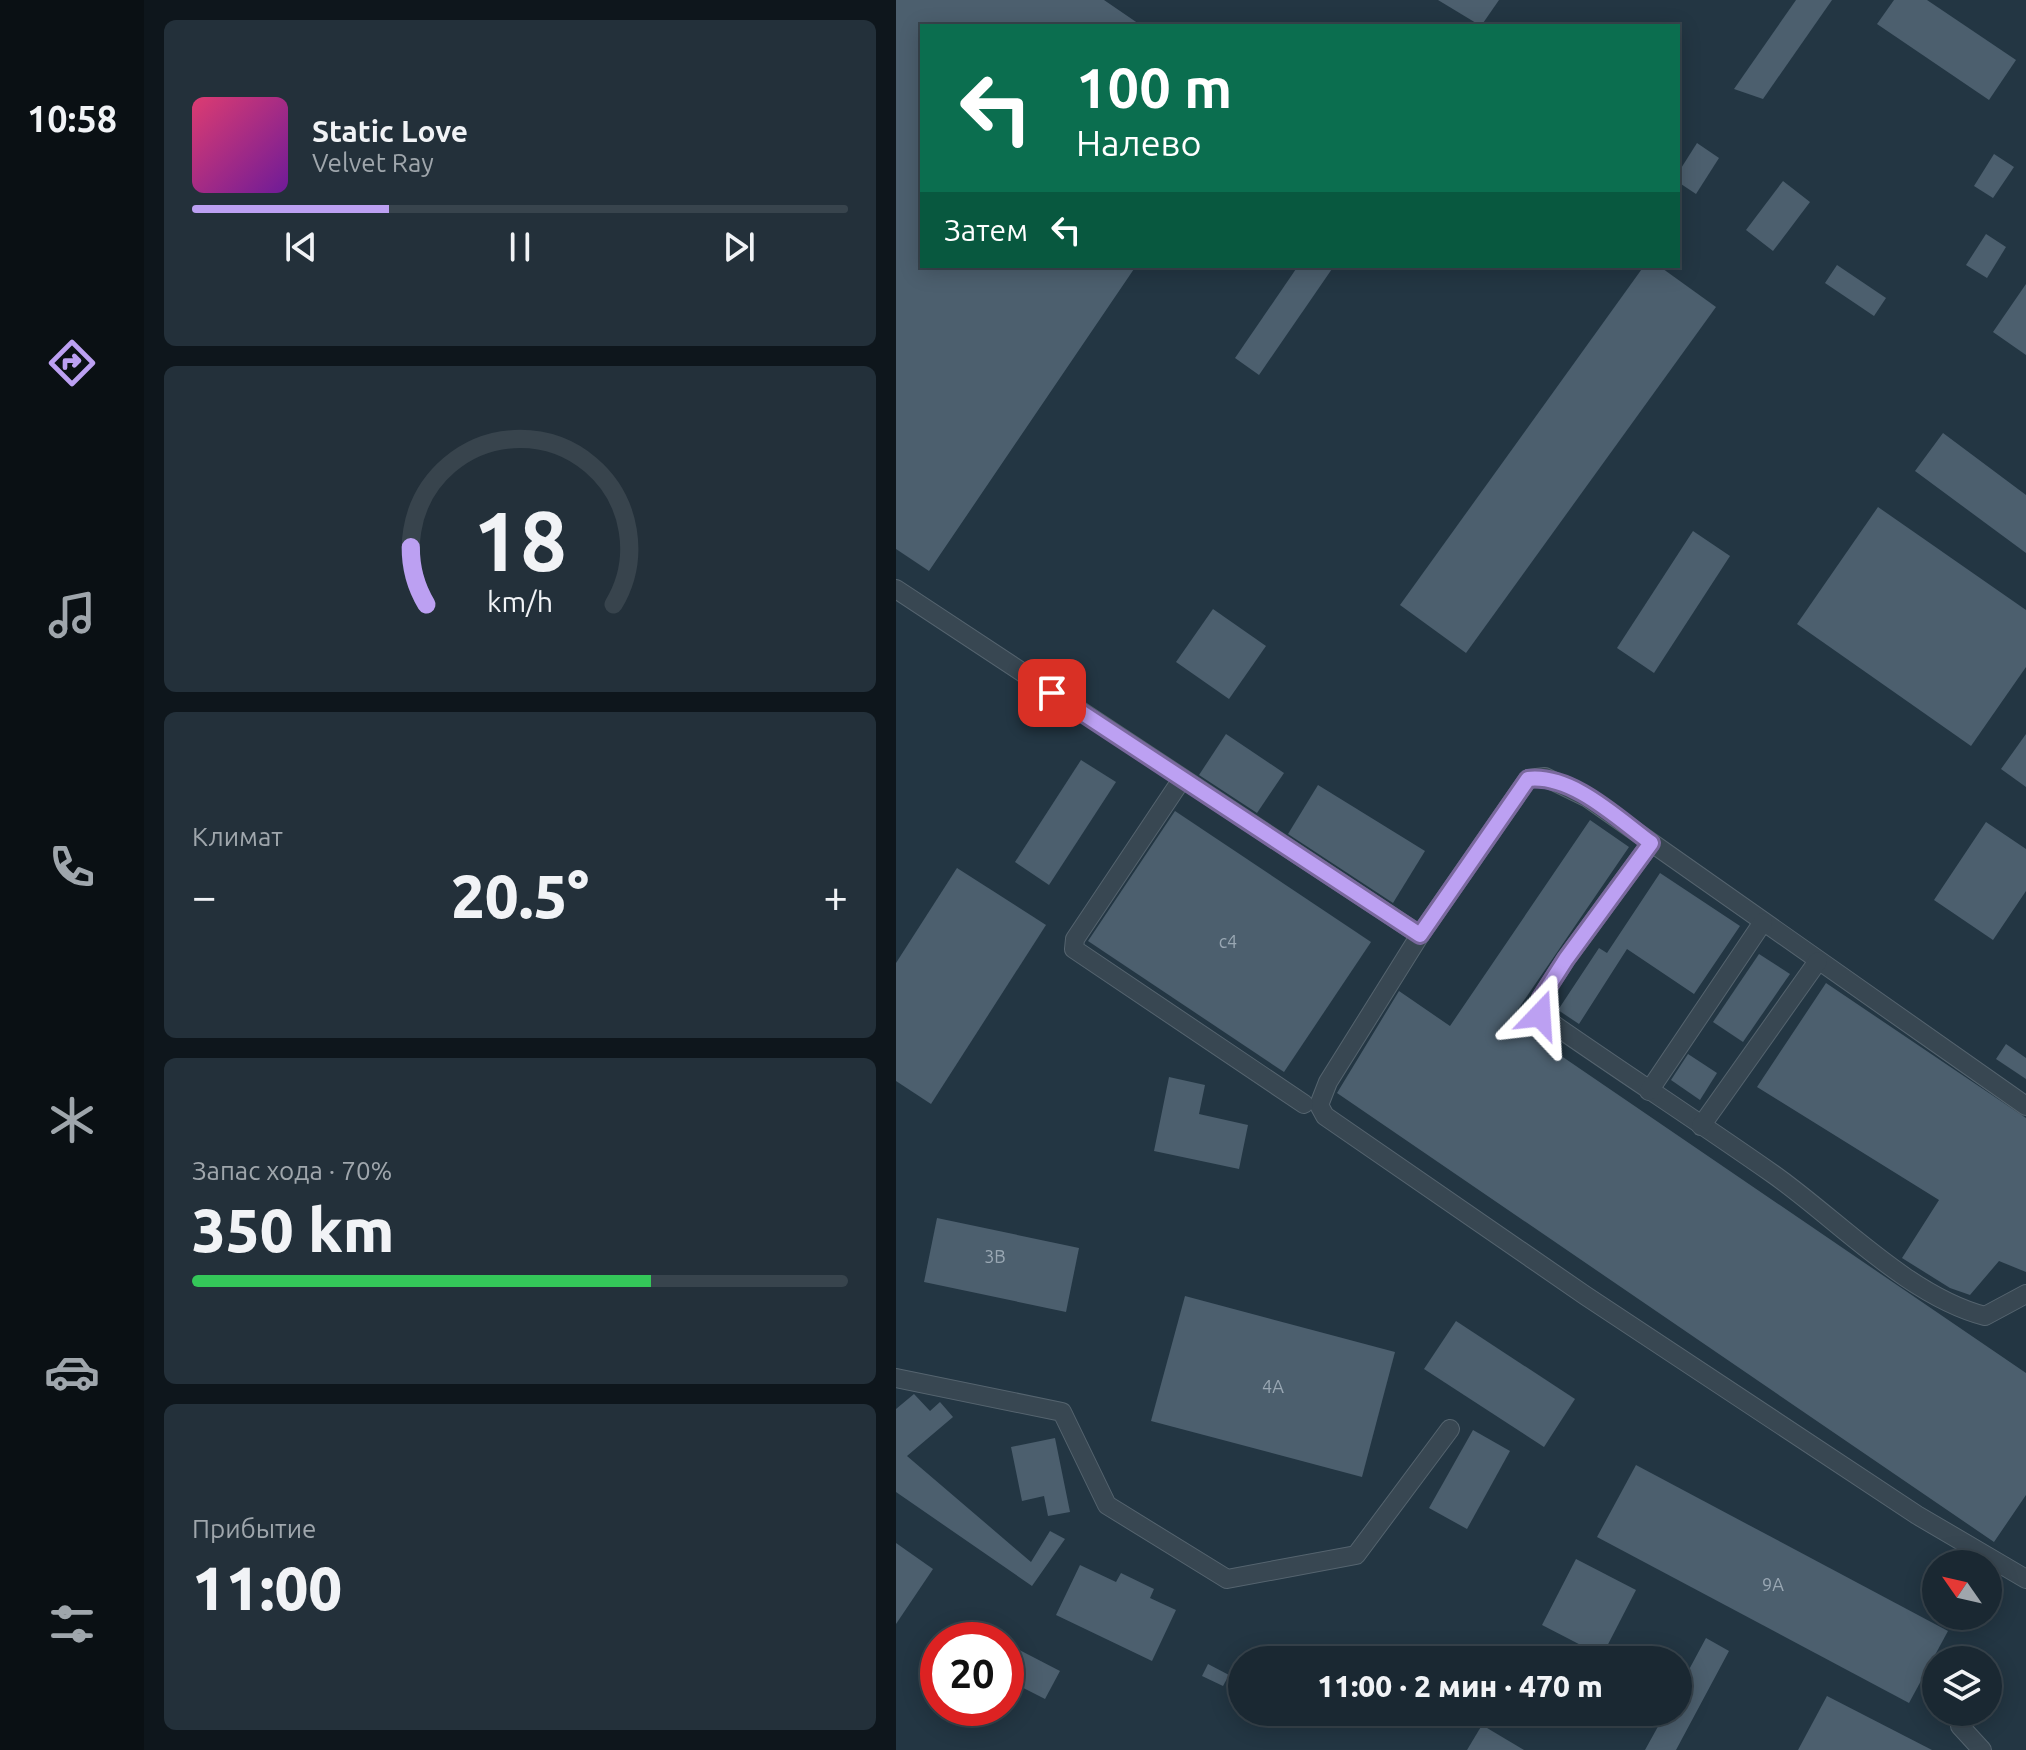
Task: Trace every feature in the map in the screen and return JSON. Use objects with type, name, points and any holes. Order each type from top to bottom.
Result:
[{"type":"lane","points":[[896,589],[1420,935]]},
{"type":"lane","points":[[2026,1106],[1588,798],[1545,777],[1528,779],[1420,935],[1328,1082],[1319,1105],[1325,1116],[1612,1313],[1917,1515],[2026,1579]]},
{"type":"lane","points":[[1182,779],[1075,939],[1074,949],[1304,1104]]},
{"type":"lane","points":[[1651,843],[1566,959],[1541,998],[1540,1015],[1775,1176],[1840,1229],[1953,1308],[1985,1316],[2026,1294]]},
{"type":"lane","points":[[1649,1091],[1763,922]]},
{"type":"lane","points":[[1701,1126],[1818,961]]},
{"type":"lane","points":[[896,1378],[1062,1412],[1107,1505],[1227,1579],[1356,1555],[1450,1429]]},
{"type":"lane","points":[[1960,1726],[1982,1750]]},
{"type":"building","points":[[896,0],[1104,0],[1139,24],[920,24],[920,268],[1135,268],[929,571],[896,549]]},
{"type":"building","points":[[1438,0],[1499,0],[1482,24]]},
{"type":"building","points":[[1796,0],[1832,0],[1763,99],[1734,89]]},
{"type":"building","points":[[1894,0],[1927,0],[2016,60],[1989,100],[1877,24]]},
{"type":"building","points":[[1697,143],[1719,158],[1696,194],[1680,183],[1680,170]]},
{"type":"building","points":[[1994,154],[2014,167],[1993,198],[1974,186]]},
{"type":"building","points":[[1783,181],[1810,202],[1773,251],[1746,230]]},
{"type":"building","points":[[1986,234],[2006,247],[1987,278],[1966,265]]},
{"type":"building","points":[[1837,265],[1886,298],[1874,316],[1825,283]]},
{"type":"building","points":[[1297,268],[1333,268],[1259,375],[1235,358]]},
{"type":"building","points":[[1643,268],[1662,268],[1716,307],[1466,653],[1400,605]]},
{"type":"building","points":[[2026,284],[2026,355],[1993,332]]},
{"type":"building","points":[[1943,433],[2026,495],[2026,553],[1915,471]]},
{"type":"building","points":[[1878,507],[2026,610],[2026,667],[1971,746],[1797,624]]},
{"type":"building","points":[[1693,531],[1730,556],[1654,673],[1617,648]]},
{"type":"building","points":[[1213,609],[1266,646],[1229,699],[1176,662]]},
{"type":"building","points":[[1226,734],[1284,773],[1257,813],[1199,775]]},
{"type":"building","points":[[2026,734],[2026,787],[2001,769]]},
{"type":"building","points":[[1081,760],[1116,782],[1049,885],[1015,862]]},
{"type":"building","points":[[1318,785],[1425,851],[1393,903],[1288,834]]},
{"type":"building","points":[[1175,811],[1371,942],[1284,1072],[1088,941]]},
{"type":"building","points":[[1590,820],[1629,847],[1510,1021],[2026,1373],[2026,1495],[1994,1542],[1337,1093],[1399,991],[1450,1026]]},
{"type":"building","points":[[1986,822],[2026,849],[2026,891],[1993,940],[1934,900]]},
{"type":"building","points":[[957,868],[1046,925],[931,1104],[896,1081],[896,963]]},
{"type":"building","points":[[1660,873],[1740,926],[1694,994],[1627,949],[1579,1024],[1558,1010],[1599,948],[1607,953]]},
{"type":"building","points":[[1759,954],[1790,974],[1743,1042],[1713,1022]]},
{"type":"building","points":[[1826,983],[2026,1118],[2026,1272],[1999,1261],[1970,1295],[1950,1288],[1902,1258],[1939,1200],[1757,1087]]},
{"type":"building","points":[[2006,1044],[2026,1058],[2026,1079],[1996,1059]]},
{"type":"building","points":[[1688,1054],[1717,1073],[1700,1100],[1671,1080]]},
{"type":"building","points":[[1169,1077],[1205,1085],[1199,1114],[1248,1125],[1239,1169],[1154,1151]]},
{"type":"building","points":[[937,1218],[1079,1248],[1066,1312],[924,1282]]},
{"type":"building","points":[[1185,1296],[1395,1352],[1362,1477],[1151,1421]]},
{"type":"building","points":[[1456,1321],[1575,1399],[1544,1447],[1424,1369]]},
{"type":"building","points":[[914,1394],[930,1411],[940,1402],[953,1417],[907,1456],[1031,1562],[1050,1531],[1065,1539],[1032,1586],[896,1492],[896,1409]]},
{"type":"building","points":[[1473,1430],[1510,1451],[1467,1529],[1429,1508]]},
{"type":"building","points":[[1055,1438],[1070,1512],[1048,1516],[1044,1496],[1022,1501],[1011,1447]]},
{"type":"building","points":[[1636,1465],[1922,1617],[1922,1630],[1948,1631],[1940,1646],[1922,1646],[1922,1679],[1909,1703],[1597,1537]]},
{"type":"building","points":[[896,1543],[933,1569],[896,1624]]},
{"type":"building","points":[[1576,1559],[1636,1590],[1607,1646],[1583,1646],[1542,1625]]},
{"type":"building","points":[[1080,1565],[1116,1582],[1121,1573],[1154,1589],[1150,1598],[1176,1610],[1152,1661],[1056,1615]]},
{"type":"building","points":[[1706,1638],[1729,1651],[1692,1720],[1692,1664]]},
{"type":"building","points":[[1024,1652],[1060,1671],[1045,1699],[1024,1688]]},
{"type":"building","points":[[1208,1664],[1228,1674],[1223,1686],[1202,1676]]},
{"type":"building","points":[[1827,1696],[1932,1750],[1798,1750]]},
{"type":"building","points":[[1484,1726],[1524,1750],[1467,1750]]},
{"type":"building","points":[[1658,1726],[1689,1726],[1676,1750],[1645,1750]]},
{"type":"route","points":[[1052,693],[1420,935],[1528,779],[1545,777],[1588,798],[1651,843],[1566,959],[1541,998],[1540,1015]]}]
